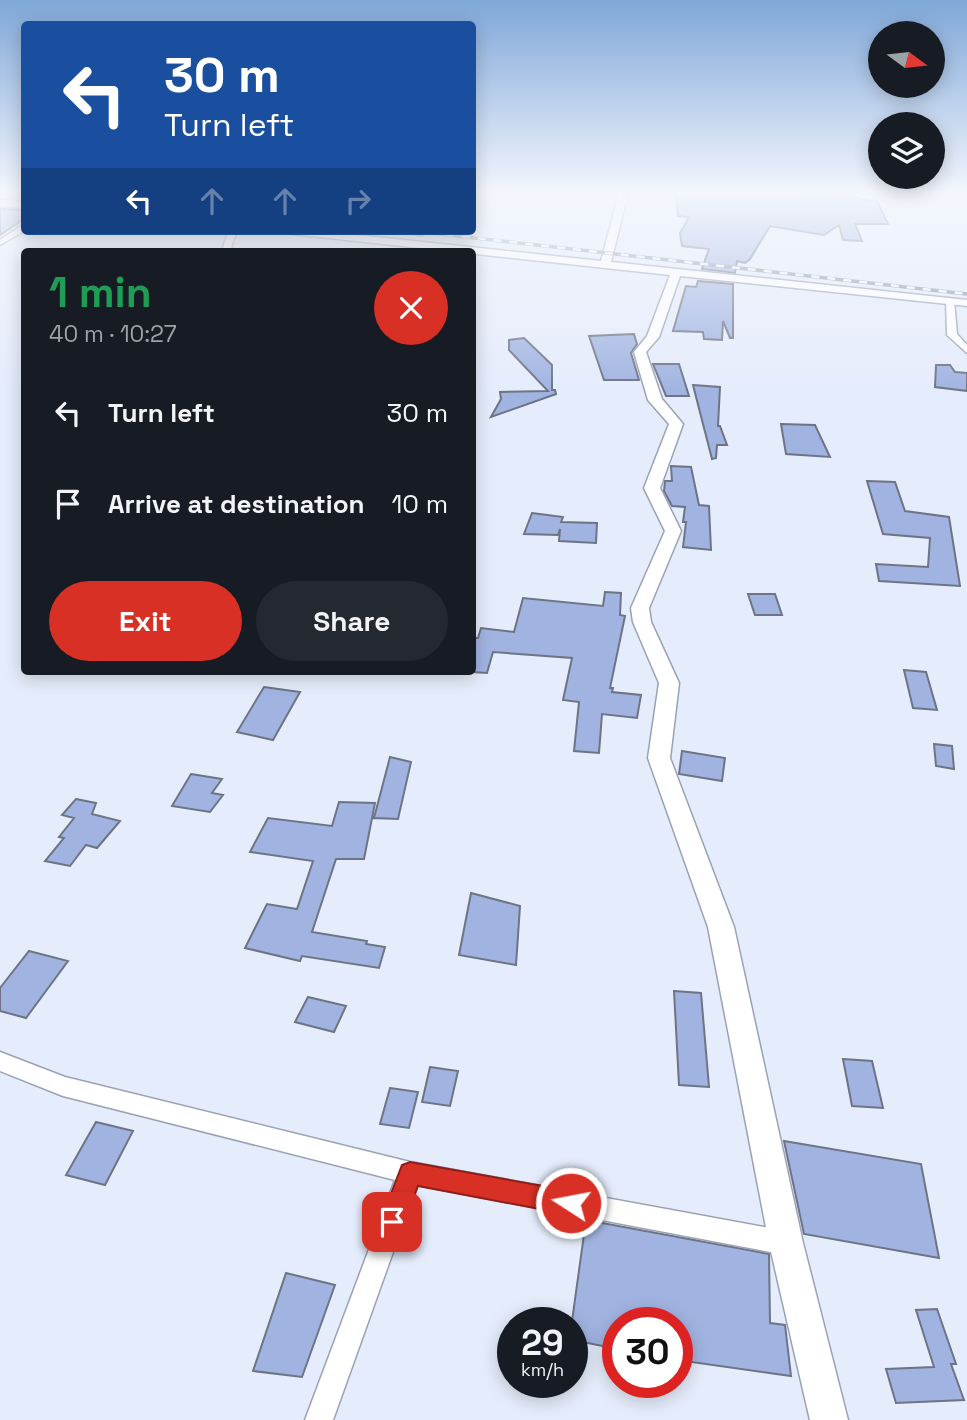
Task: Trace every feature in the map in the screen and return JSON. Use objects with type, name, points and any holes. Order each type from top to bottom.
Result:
[{"type":"street","points":[[552,259],[967,303]]},
{"type":"street","points":[[605,265],[607,259]]},
{"type":"street","points":[[676,273],[653,337],[640,352],[655,400],[676,424],[652,488],[673,531],[640,608],[642,622],[668,683],[659,758],[720,928],[786,1243],[829,1420]]},
{"type":"street","points":[[950,301],[952,335],[967,350]]},
{"type":"street","points":[[0,1061],[63,1086],[410,1173],[786,1243]]},
{"type":"street","points":[[319,1420],[410,1173]]},
{"type":"building","points":[[705,259],[750,259],[745,263],[737,261],[735,273],[702,269]]},
{"type":"building","points":[[698,281],[733,284],[733,338],[730,338],[723,321],[722,340],[704,339],[703,332],[673,331],[686,286],[696,287]]},
{"type":"building","points":[[634,334],[637,344],[631,353],[639,380],[604,380],[589,336]]},
{"type":"building","points":[[524,338],[552,365],[552,390],[555,390],[556,394],[491,417],[501,399],[500,392],[548,391],[509,350],[509,340]]},
{"type":"building","points":[[653,364],[679,364],[689,396],[666,396]]},
{"type":"building","points":[[936,365],[950,365],[955,372],[967,373],[967,391],[935,387]]},
{"type":"building","points":[[693,385],[720,387],[718,426],[727,445],[717,445],[716,458],[712,459]]},
{"type":"building","points":[[781,424],[815,425],[830,457],[786,454]]},
{"type":"building","points":[[671,466],[691,467],[699,505],[709,506],[711,550],[683,547],[685,507],[672,506],[664,491],[665,481],[672,481]]},
{"type":"building","points":[[867,481],[895,482],[905,511],[949,517],[960,586],[879,581],[876,564],[928,567],[930,538],[883,534]]},
{"type":"building","points":[[532,513],[563,517],[561,522],[597,523],[596,543],[559,541],[560,529],[558,535],[524,534]]},
{"type":"building","points":[[605,592],[621,593],[620,615],[625,616],[610,688],[613,688],[612,692],[641,695],[637,718],[602,714],[599,753],[574,751],[579,702],[563,700],[572,658],[493,652],[487,673],[476,672],[476,638],[481,628],[514,632],[523,598],[603,606]]},
{"type":"building","points":[[748,594],[775,594],[782,615],[755,615]]},
{"type":"building","points":[[904,670],[926,672],[937,710],[913,708]]},
{"type":"building","points":[[264,687],[300,692],[273,740],[237,732]]},
{"type":"building","points":[[934,744],[952,746],[954,769],[936,766]]},
{"type":"building","points":[[682,751],[725,758],[722,781],[679,774]]},
{"type":"building","points":[[390,757],[411,762],[398,819],[374,818]]},
{"type":"building","points":[[191,774],[222,779],[212,793],[223,795],[210,812],[172,806]]},
{"type":"building","points":[[76,799],[96,803],[92,814],[120,821],[97,848],[86,845],[70,866],[45,861],[64,838],[59,837],[74,818],[62,815]]},
{"type":"building","points":[[339,802],[375,803],[364,859],[336,859],[312,932],[367,941],[366,944],[385,947],[379,968],[302,956],[300,961],[245,948],[267,904],[297,909],[313,861],[250,852],[268,818],[332,826]]},
{"type":"building","points":[[471,893],[520,906],[516,965],[459,955]]},
{"type":"building","points":[[29,951],[68,961],[26,1018],[0,1011],[0,988]]},
{"type":"building","points":[[674,991],[701,993],[709,1087],[679,1085]]},
{"type":"building","points":[[308,997],[346,1006],[334,1032],[295,1022]]},
{"type":"building","points":[[843,1059],[872,1061],[883,1108],[852,1106]]},
{"type":"building","points":[[430,1067],[458,1071],[450,1106],[422,1102]]},
{"type":"building","points":[[390,1088],[418,1092],[409,1128],[380,1124]]},
{"type":"building","points":[[96,1122],[133,1131],[105,1185],[66,1175]]},
{"type":"building","points":[[784,1141],[921,1164],[939,1258],[804,1234]]},
{"type":"building","points":[[586,1220],[769,1254],[770,1323],[785,1325],[791,1376],[693,1362],[693,1307],[602,1307],[602,1346],[588,1343],[588,1307],[574,1307]]},
{"type":"building","points":[[286,1273],[335,1285],[302,1377],[253,1371]]},
{"type":"building","points":[[937,1309],[956,1364],[951,1364],[964,1400],[896,1403],[886,1369],[934,1367],[916,1310]]},
{"type":"railway","points":[[662,259],[967,294]]},
{"type":"route","points":[[392,1222],[410,1173],[571,1203]]}]
